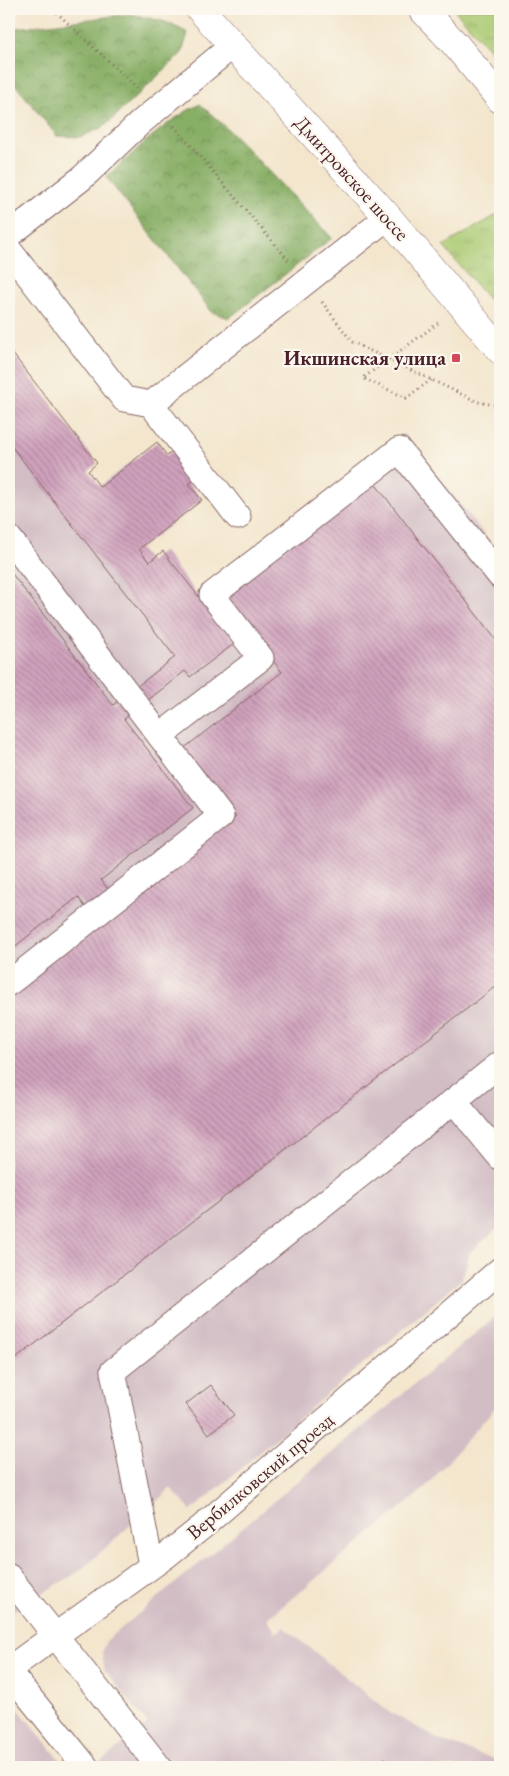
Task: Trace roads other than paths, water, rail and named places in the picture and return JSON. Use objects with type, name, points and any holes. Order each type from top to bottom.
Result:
[{"type":"main road","name":"Дмитровское шоссе","points":[[200,9],[388,217],[500,350]]},
{"type":"main road","points":[[422,9],[455,44],[500,99]]},
{"type":"street","points":[[9,235],[82,178],[158,108],[232,45]]},
{"type":"street","points":[[151,404],[388,217]]},
{"type":"street","points":[[9,250],[124,399],[151,404],[238,517]]},
{"type":"street","points":[[160,736],[261,658],[212,595],[399,450],[500,576]]},
{"type":"street","points":[[9,538],[221,816],[9,983]]},
{"type":"street","points":[[152,1565],[113,1371],[500,1064]]},
{"type":"street","points":[[454,1101],[500,1157]]},
{"type":"street","name":"Вербилковский проезд","points":[[9,1671],[202,1527],[500,1270]]},
{"type":"street","points":[[9,1577],[159,1767]]},
{"type":"street","points":[[9,1671],[86,1767]]},
{"type":"place","name":"Икшинская улица","points":[[456,358]]}]
